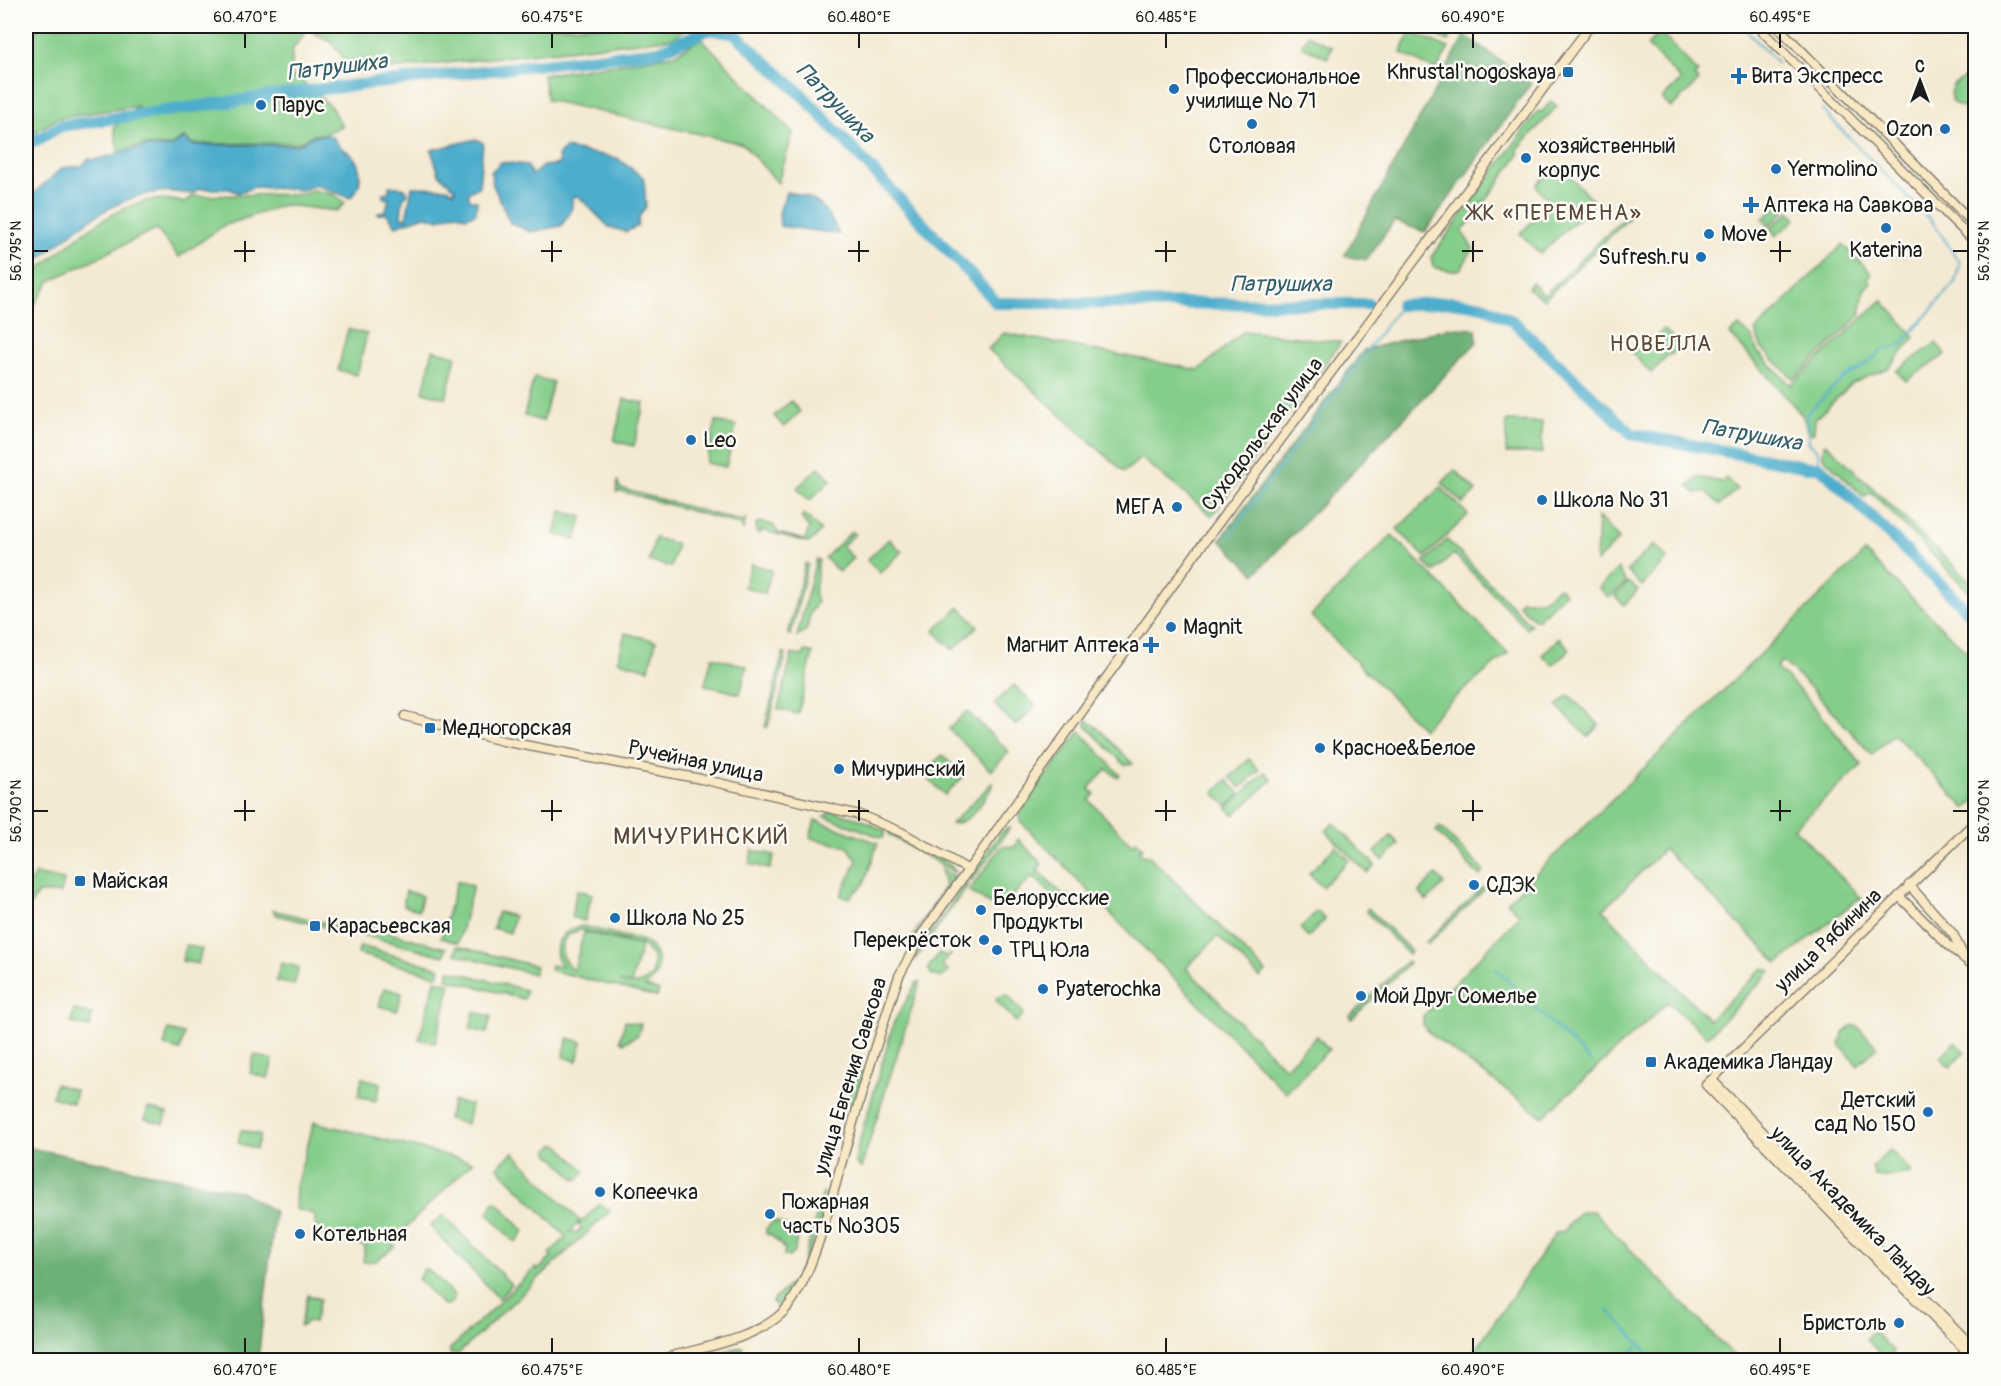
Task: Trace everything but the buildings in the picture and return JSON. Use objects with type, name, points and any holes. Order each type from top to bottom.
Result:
[{"type":"street","name":"Суходольская улица","points":[[969,870],[1055,753],[1196,553],[1590,26]]},
{"type":"street","points":[[1757,26],[1976,243]]},
{"type":"street","points":[[1777,26],[1976,226]]},
{"type":"street","points":[[1958,225],[1964,225],[1966,216]]},
{"type":"street","name":"Ручейная улица","points":[[405,716],[503,741],[701,779],[860,815],[902,832],[969,870]]},
{"type":"street","name":"улица Рябинина","points":[[1709,1082],[1976,821]]},
{"type":"street","name":"улица Евгения Савкова","points":[[658,1360],[755,1330],[770,1322],[789,1306],[800,1288],[819,1239],[899,976],[920,938],[969,870]]},
{"type":"street","points":[[1909,885],[1953,934],[1963,955]]},
{"type":"street","points":[[1899,896],[1941,939],[1976,968]]},
{"type":"street","name":"улица Академика Ландау","points":[[1709,1082],[1976,1350]]},
{"type":"street","name":"улица Академика Ландау","points":[[1709,1082],[1975,1360]]},
{"type":"green space","points":[[37,26],[303,26],[304,34],[292,50],[292,77],[298,77],[331,107],[342,126],[325,134],[312,135],[298,143],[192,144],[185,137],[170,146],[143,145],[118,152],[114,127],[138,106],[59,118],[26,137],[26,101],[29,97]]},
{"type":"green space","points":[[311,26],[688,26],[675,38],[355,73],[329,40],[313,33]]},
{"type":"green space","points":[[1417,26],[1455,26],[1448,41]]},
{"type":"green space","points":[[1411,32],[1449,48],[1436,70],[1401,53]]},
{"type":"green space","points":[[1660,32],[1698,72],[1694,76],[1699,81],[1671,108],[1662,99],[1681,80],[1647,45]]},
{"type":"green space","points":[[1307,35],[1332,47],[1327,58],[1302,46]]},
{"type":"green space","points":[[1465,35],[1531,83],[1425,232],[1394,221],[1367,260],[1344,256]]},
{"type":"green space","points":[[701,38],[793,133],[778,183],[743,144],[547,100],[543,75],[674,55]]},
{"type":"green space","points":[[1973,72],[1975,75],[1969,101],[1964,108],[1953,103],[1950,93],[1953,85]]},
{"type":"green space","points":[[1551,101],[1557,106],[1518,149],[1519,155],[1462,232],[1473,248],[1461,269],[1452,271],[1433,267],[1431,257],[1538,111],[1542,112]]},
{"type":"green space","points":[[1553,168],[1562,169],[1592,199],[1592,206],[1540,254],[1520,233],[1552,203],[1537,188],[1537,184]]},
{"type":"green space","points":[[312,190],[333,194],[345,203],[337,211],[284,205],[223,226],[179,257],[156,229],[50,281],[26,318],[26,280],[79,236],[121,210],[142,202],[164,199],[184,203],[193,196],[305,194]]},
{"type":"green space","points":[[1788,195],[1794,202],[1769,226],[1763,219]]},
{"type":"green space","points":[[1790,211],[1796,219],[1776,236],[1770,228]]},
{"type":"green space","points":[[1628,214],[1630,217],[1544,300],[1528,288],[1532,282],[1544,295]]},
{"type":"green space","points":[[1843,244],[1872,274],[1868,279],[1871,282],[1864,290],[1860,316],[1794,379],[1762,349],[1755,331]]},
{"type":"green space","points":[[1882,300],[1915,337],[1889,368],[1853,383],[1815,419],[1814,433],[1808,433],[1803,416],[1730,334],[1739,326],[1753,338],[1757,351],[1791,385]]},
{"type":"green space","points":[[1449,328],[1476,329],[1477,342],[1255,574],[1220,540],[1364,350]]},
{"type":"green space","points":[[348,329],[367,334],[357,375],[338,370]]},
{"type":"green space","points":[[1664,329],[1681,346],[1671,355],[1655,338]]},
{"type":"green space","points":[[1244,331],[1341,342],[1212,516],[1141,458],[1124,472],[988,349],[1004,333],[1199,370]]},
{"type":"green space","points":[[1649,336],[1668,356],[1651,373],[1632,353]]},
{"type":"green space","points":[[1936,343],[1946,354],[1906,381],[1896,371]]},
{"type":"green space","points":[[433,350],[456,356],[446,398],[423,392]]},
{"type":"green space","points":[[534,377],[553,382],[543,421],[524,416]]},
{"type":"green space","points":[[624,399],[644,403],[634,446],[614,441]]},
{"type":"green space","points":[[791,401],[800,412],[784,427],[774,416]]},
{"type":"green space","points":[[716,421],[736,426],[726,467],[706,463]]},
{"type":"green space","points":[[1506,421],[1542,422],[1542,453],[1506,453]]},
{"type":"green space","points":[[1827,444],[1975,586],[1975,598],[1871,492],[1864,497],[1823,457],[1824,445]]},
{"type":"green space","points":[[819,467],[831,480],[809,501],[797,488]]},
{"type":"green space","points":[[1455,470],[1476,491],[1463,504],[1442,483]]},
{"type":"green space","points":[[1697,477],[1722,482],[1726,478],[1737,489],[1720,505],[1705,491],[1696,493],[1688,486]]},
{"type":"green space","points":[[618,482],[620,488],[743,522],[746,518],[743,530],[741,525],[620,491],[616,492]]},
{"type":"green space","points":[[1441,487],[1468,515],[1425,557],[1397,529]]},
{"type":"green space","points":[[561,511],[582,517],[576,540],[555,534]]},
{"type":"green space","points":[[804,514],[821,531],[809,543],[762,530],[760,534],[756,532],[756,524],[761,522],[773,525],[778,533],[805,540],[809,528],[801,517]]},
{"type":"green space","points":[[1598,517],[1619,539],[1596,562]]},
{"type":"green space","points":[[852,531],[855,534],[842,546],[853,558],[839,572],[825,558]]},
{"type":"green space","points":[[1392,535],[1508,653],[1445,706],[1423,729],[1311,616]]},
{"type":"green space","points":[[655,538],[677,544],[671,567],[649,561]]},
{"type":"green space","points":[[889,539],[902,552],[880,573],[867,560]]},
{"type":"green space","points":[[1447,540],[1531,625],[1527,629],[1454,554],[1434,572],[1424,562]]},
{"type":"green space","points":[[1654,544],[1668,559],[1642,586],[1627,571]]},
{"type":"green space","points":[[1865,552],[1975,660],[1975,800],[1966,809],[1894,734],[1872,755],[1810,687],[1782,661],[1776,668],[1804,695],[1862,765],[1794,828],[1863,900],[1857,900],[1778,963],[1664,849],[1603,910],[1709,1020],[1763,968],[1771,971],[1707,1037],[1668,1002],[1543,1117],[1430,1034],[1423,1025],[1423,1016],[1520,915],[1507,902]]},
{"type":"green space","points":[[816,559],[819,560],[814,592],[817,602],[810,614],[807,629],[797,637]]},
{"type":"green space","points":[[805,563],[808,564],[791,635],[788,634]]},
{"type":"green space","points":[[751,564],[772,570],[765,593],[744,587]]},
{"type":"green space","points":[[1618,568],[1626,582],[1609,598],[1599,588]]},
{"type":"green space","points":[[1628,582],[1638,590],[1624,605],[1615,596]]},
{"type":"green space","points":[[1559,587],[1565,593],[1536,621],[1518,604],[1522,600],[1542,600]]},
{"type":"green space","points":[[959,607],[978,626],[953,650],[934,631]]},
{"type":"green space","points":[[625,633],[656,641],[649,669],[618,661]]},
{"type":"green space","points":[[1559,638],[1570,649],[1553,665],[1542,655]]},
{"type":"green space","points":[[805,651],[813,653],[798,714],[778,709],[792,654],[803,656]]},
{"type":"green space","points":[[783,653],[786,654],[768,727],[765,727]]},
{"type":"green space","points":[[712,657],[747,666],[740,694],[705,685]]},
{"type":"green space","points":[[1014,685],[1036,706],[1016,726],[994,704]]},
{"type":"green space","points":[[1569,695],[1599,725],[1588,737],[1557,706]]},
{"type":"green space","points":[[967,711],[1009,752],[991,771],[949,729]]},
{"type":"green space","points":[[1086,720],[1098,728],[1133,764],[1125,765],[1086,726]]},
{"type":"green space","points":[[1080,731],[1120,775],[1118,778],[1107,769],[1089,788],[1095,794],[1089,800],[1132,845],[1136,841],[1143,848],[1139,851],[1142,855],[1149,856],[1266,972],[1260,978],[1218,936],[1186,968],[1285,1068],[1317,1036],[1329,1049],[1286,1093],[1020,821],[1019,811]]},
{"type":"green space","points":[[942,755],[964,776],[945,795],[923,774]]},
{"type":"green space","points":[[1249,759],[1259,770],[1241,788],[1230,777]]},
{"type":"green space","points":[[1265,772],[1272,780],[1234,815],[1227,808]]},
{"type":"green space","points":[[1227,780],[1240,794],[1227,806],[1214,793]]},
{"type":"green space","points":[[992,783],[992,787],[980,805],[970,816],[951,824]]},
{"type":"green space","points":[[832,811],[863,820],[886,831],[883,838],[824,816]]},
{"type":"green space","points":[[815,820],[878,843],[864,884],[849,898],[841,896],[857,860],[848,847],[810,838]]},
{"type":"green space","points":[[1334,823],[1375,865],[1367,873],[1326,831]]},
{"type":"green space","points":[[1440,827],[1484,871],[1480,876],[1436,831]]},
{"type":"green space","points":[[1010,828],[972,880],[966,880],[1002,831]]},
{"type":"green space","points":[[890,832],[949,863],[956,873],[889,835]]},
{"type":"green space","points":[[1391,836],[1399,844],[1383,860],[1375,852]]},
{"type":"green space","points":[[1018,839],[1042,864],[1036,874],[1039,871],[1063,895],[1069,895],[1072,898],[1061,908],[1056,906],[1059,902],[1033,876],[1001,907],[994,907],[969,891],[1002,846],[1015,847]]},
{"type":"green space","points":[[1336,846],[1349,860],[1322,887],[1309,873]]},
{"type":"green space","points":[[752,850],[774,855],[770,869],[749,864]]},
{"type":"green space","points":[[941,869],[955,877],[906,947],[945,886]]},
{"type":"green space","points":[[35,874],[64,880],[61,893],[38,893],[26,912],[26,889]]},
{"type":"green space","points":[[1436,875],[1444,884],[1427,901],[1419,892]]},
{"type":"green space","points":[[457,881],[473,886],[458,943],[441,938]]},
{"type":"green space","points":[[965,883],[968,885],[914,961],[916,953]]},
{"type":"green space","points":[[1483,887],[1485,889],[1428,944],[1426,942]]},
{"type":"green space","points":[[577,890],[592,894],[585,921],[571,917]]},
{"type":"green space","points":[[406,891],[422,896],[419,910],[403,906]]},
{"type":"green space","points":[[1368,908],[1411,951],[1408,954],[1366,911]]},
{"type":"green space","points":[[273,910],[350,929],[345,932],[276,915]]},
{"type":"green space","points":[[1317,911],[1325,920],[1308,937],[1300,928]]},
{"type":"green space","points":[[498,912],[514,916],[510,933],[493,928]]},
{"type":"green space","points":[[364,926],[446,948],[444,956],[362,935]]},
{"type":"green space","points":[[582,926],[644,941],[655,952],[658,964],[655,976],[645,987],[659,991],[657,997],[550,970],[551,965],[563,967],[559,960],[557,947],[568,931]],"holes":[[[582,930],[643,945],[653,957],[653,974],[641,983],[631,984],[641,946],[584,932],[574,970],[563,957],[562,945],[568,936]]]},
{"type":"green space","points":[[186,945],[202,949],[198,964],[182,961]]},
{"type":"green space","points":[[360,946],[440,968],[438,976],[358,954]]},
{"type":"green space","points":[[457,946],[536,966],[534,974],[455,954]]},
{"type":"green space","points":[[939,953],[946,956],[951,955],[942,965],[949,972],[940,978],[931,974],[928,968]]},
{"type":"green space","points":[[1407,961],[1409,963],[1352,1019],[1350,1016]]},
{"type":"green space","points":[[281,963],[299,967],[294,985],[276,981]]},
{"type":"green space","points":[[449,970],[526,990],[524,999],[447,979]]},
{"type":"green space","points":[[435,980],[451,984],[435,1043],[419,1039]]},
{"type":"green space","points":[[917,982],[920,982],[861,1168],[856,1163],[856,1153],[894,1022]]},
{"type":"green space","points":[[384,988],[402,993],[397,1011],[379,1006]]},
{"type":"green space","points":[[1008,995],[1024,1014],[1016,1022],[996,1000],[997,997]]},
{"type":"green space","points":[[74,1010],[92,1014],[90,1027],[71,1023]]},
{"type":"green space","points":[[474,1012],[491,1016],[487,1033],[470,1029]]},
{"type":"green space","points":[[625,1021],[641,1024],[638,1035],[623,1043],[620,1040]]},
{"type":"green space","points":[[1853,1025],[1858,1027],[1877,1047],[1858,1066],[1840,1045],[1843,1033]]},
{"type":"green space","points":[[168,1030],[184,1034],[180,1050],[164,1046]]},
{"type":"green space","points":[[568,1038],[582,1042],[577,1061],[563,1057]]},
{"type":"green space","points":[[1955,1042],[1965,1052],[1950,1067],[1940,1057]]},
{"type":"green space","points":[[254,1055],[273,1060],[268,1078],[250,1073]]},
{"type":"green space","points":[[865,1068],[852,1111],[838,1099]]},
{"type":"green space","points":[[362,1078],[381,1083],[376,1101],[358,1096]]},
{"type":"green space","points":[[55,1084],[76,1090],[73,1103],[52,1097]]},
{"type":"green space","points":[[453,1101],[471,1105],[467,1124],[448,1119]]},
{"type":"green space","points":[[148,1108],[167,1113],[164,1124],[145,1119]]},
{"type":"green space","points":[[314,1122],[473,1162],[392,1241],[395,1246],[376,1261],[363,1262],[365,1246],[317,1235],[314,1214],[295,1209],[296,1186]]},
{"type":"green space","points":[[241,1130],[260,1135],[256,1149],[238,1143]]},
{"type":"green space","points":[[555,1144],[559,1145],[584,1170],[584,1174],[578,1179],[575,1179],[549,1153],[549,1149]]},
{"type":"green space","points":[[26,1147],[242,1192],[275,1212],[258,1360],[26,1360]]},
{"type":"green space","points":[[1890,1150],[1912,1173],[1885,1177],[1875,1176],[1872,1167]]},
{"type":"green space","points":[[513,1152],[580,1221],[569,1233],[572,1231],[576,1234],[582,1228],[578,1225],[600,1204],[610,1211],[458,1354],[450,1354],[450,1349],[535,1268],[538,1270],[552,1257],[549,1254],[566,1237],[497,1167]]},
{"type":"green space","points":[[823,1192],[829,1197],[801,1276],[783,1305],[778,1307],[772,1302],[800,1274]]},
{"type":"green space","points":[[494,1202],[498,1203],[524,1231],[517,1241],[513,1241],[488,1213]]},
{"type":"green space","points":[[1593,1211],[1738,1360],[1468,1360],[1556,1233],[1563,1232],[1578,1213]]},
{"type":"green space","points":[[443,1215],[512,1285],[499,1299],[430,1226]]},
{"type":"green space","points":[[774,1221],[799,1231],[794,1252],[789,1257],[784,1255],[785,1249],[771,1235],[766,1234],[766,1229]]},
{"type":"green space","points":[[424,1269],[429,1270],[454,1295],[454,1300],[448,1305],[443,1305],[418,1279]]},
{"type":"green space","points":[[308,1295],[320,1299],[314,1323],[306,1321],[300,1326]]},
{"type":"green space","points":[[1874,1331],[1894,1352],[1886,1360],[1866,1339]]},
{"type":"green space","points":[[742,1347],[749,1360],[694,1360]]},
{"type":"water","points":[[325,135],[334,139],[354,158],[358,165],[359,185],[350,198],[316,185],[303,190],[255,187],[238,193],[230,189],[198,189],[195,193],[164,192],[140,196],[104,211],[26,270],[26,200],[62,168],[82,166],[88,159],[94,160],[144,147],[170,147],[184,139],[192,145],[298,145],[313,136]]},
{"type":"water","points":[[476,139],[483,143],[479,187],[469,192],[469,199],[477,201],[476,213],[466,217],[455,213],[440,219],[425,216],[396,226],[387,214],[377,214],[386,210],[389,199],[384,198],[382,194],[389,192],[389,186],[405,188],[408,193],[403,199],[401,217],[406,218],[412,187],[447,188],[454,192],[455,189],[439,174],[431,150]]},
{"type":"water","points":[[565,148],[617,158],[644,178],[646,207],[639,217],[638,226],[626,232],[609,227],[578,196],[573,197],[571,212],[561,226],[530,232],[510,223],[493,185],[491,172],[501,162],[527,165],[532,175],[543,166],[560,164],[558,156]]},
{"type":"water","points":[[786,192],[806,196],[819,204],[825,209],[839,234],[780,226],[779,213]]},
{"type":"waterway","points":[[1742,26],[1778,63]]},
{"type":"waterway","name":"Патрушиха","points":[[26,146],[61,126],[305,91],[659,51],[710,29],[735,34],[804,97],[997,303],[1369,304]]},
{"type":"waterway","points":[[1820,467],[1818,451],[1809,443],[1807,413],[1846,376],[1859,370],[1884,349],[1900,346],[1955,282],[1960,263],[1934,224],[1822,110]]},
{"type":"waterway","name":"Патрушиха","points":[[1401,305],[1451,302],[1483,306],[1514,322],[1632,434],[1808,467],[1820,467],[1976,619]]},
{"type":"waterway","points":[[1229,536],[1401,305]]},
{"type":"waterway","points":[[1496,969],[1591,1062]]},
{"type":"waterway","points":[[1608,1310],[1655,1360]]},
{"type":"waterway","points":[[1623,1360],[1638,1346]]},
{"type":"place","name":"Khrustal'nogoskaya","points":[[1568,72]]},
{"type":"place","name":"Вита Экспресс","points":[[1739,76]]},
{"type":"place","name":"Профессиональное училище № 71","points":[[1174,89]]},
{"type":"place","name":"Парус","points":[[261,105]]},
{"type":"place","name":"Столовая","points":[[1252,124]]},
{"type":"place","name":"Ozon","points":[[1945,129]]},
{"type":"place","name":"хозяйственный корпус","points":[[1526,158]]},
{"type":"place","name":"Yermolino","points":[[1776,169]]},
{"type":"place","name":"Аптека на Савкова","points":[[1751,205]]},
{"type":"place","name":"Katerina","points":[[1886,228]]},
{"type":"place","name":"Move","points":[[1709,234]]},
{"type":"place","name":"Sufresh.ru","points":[[1701,257]]},
{"type":"place","name":"Leo","points":[[691,440]]},
{"type":"place","name":"Школа № 31","points":[[1542,500]]},
{"type":"place","name":"МЕГА","points":[[1177,507]]},
{"type":"place","name":"Magnit","points":[[1171,627]]},
{"type":"place","name":"Магнит Аптека","points":[[1151,645]]},
{"type":"place","name":"Медногорская","points":[[430,728]]},
{"type":"place","name":"Красное&Белое","points":[[1320,748]]},
{"type":"place","name":"Мичуринский","points":[[839,769]]},
{"type":"place","name":"Майская","points":[[80,881]]},
{"type":"place","name":"СДЭК","points":[[1474,885]]},
{"type":"place","name":"Белорусские Продукты","points":[[981,910]]},
{"type":"place","name":"Школа № 25","points":[[615,918]]},
{"type":"place","name":"Карасьевская","points":[[315,926]]},
{"type":"place","name":"Перекрёсток","points":[[984,940]]},
{"type":"place","name":"ТРЦ Юла","points":[[997,950]]},
{"type":"place","name":"Pyaterochka","points":[[1043,989]]},
{"type":"place","name":"Мой Друг Сомелье","points":[[1361,996]]},
{"type":"place","name":"Академика Ландау","points":[[1651,1062]]},
{"type":"place","name":"Детский сад № 150","points":[[1928,1112]]},
{"type":"place","name":"Копеечка","points":[[600,1192]]},
{"type":"place","name":"Пожарная часть №305","points":[[770,1214]]},
{"type":"place","name":"Котельная","points":[[300,1234]]},
{"type":"place","name":"Бристоль","points":[[1899,1323]]},
{"type":"district","name":"ЖК «ПЕРЕМЕНА»","points":[[1555,212]]},
{"type":"district","name":"НОВЕЛЛА","points":[[1661,343]]},
{"type":"district","name":"МИЧУРИНСКИЙ","points":[[701,836]]}]
